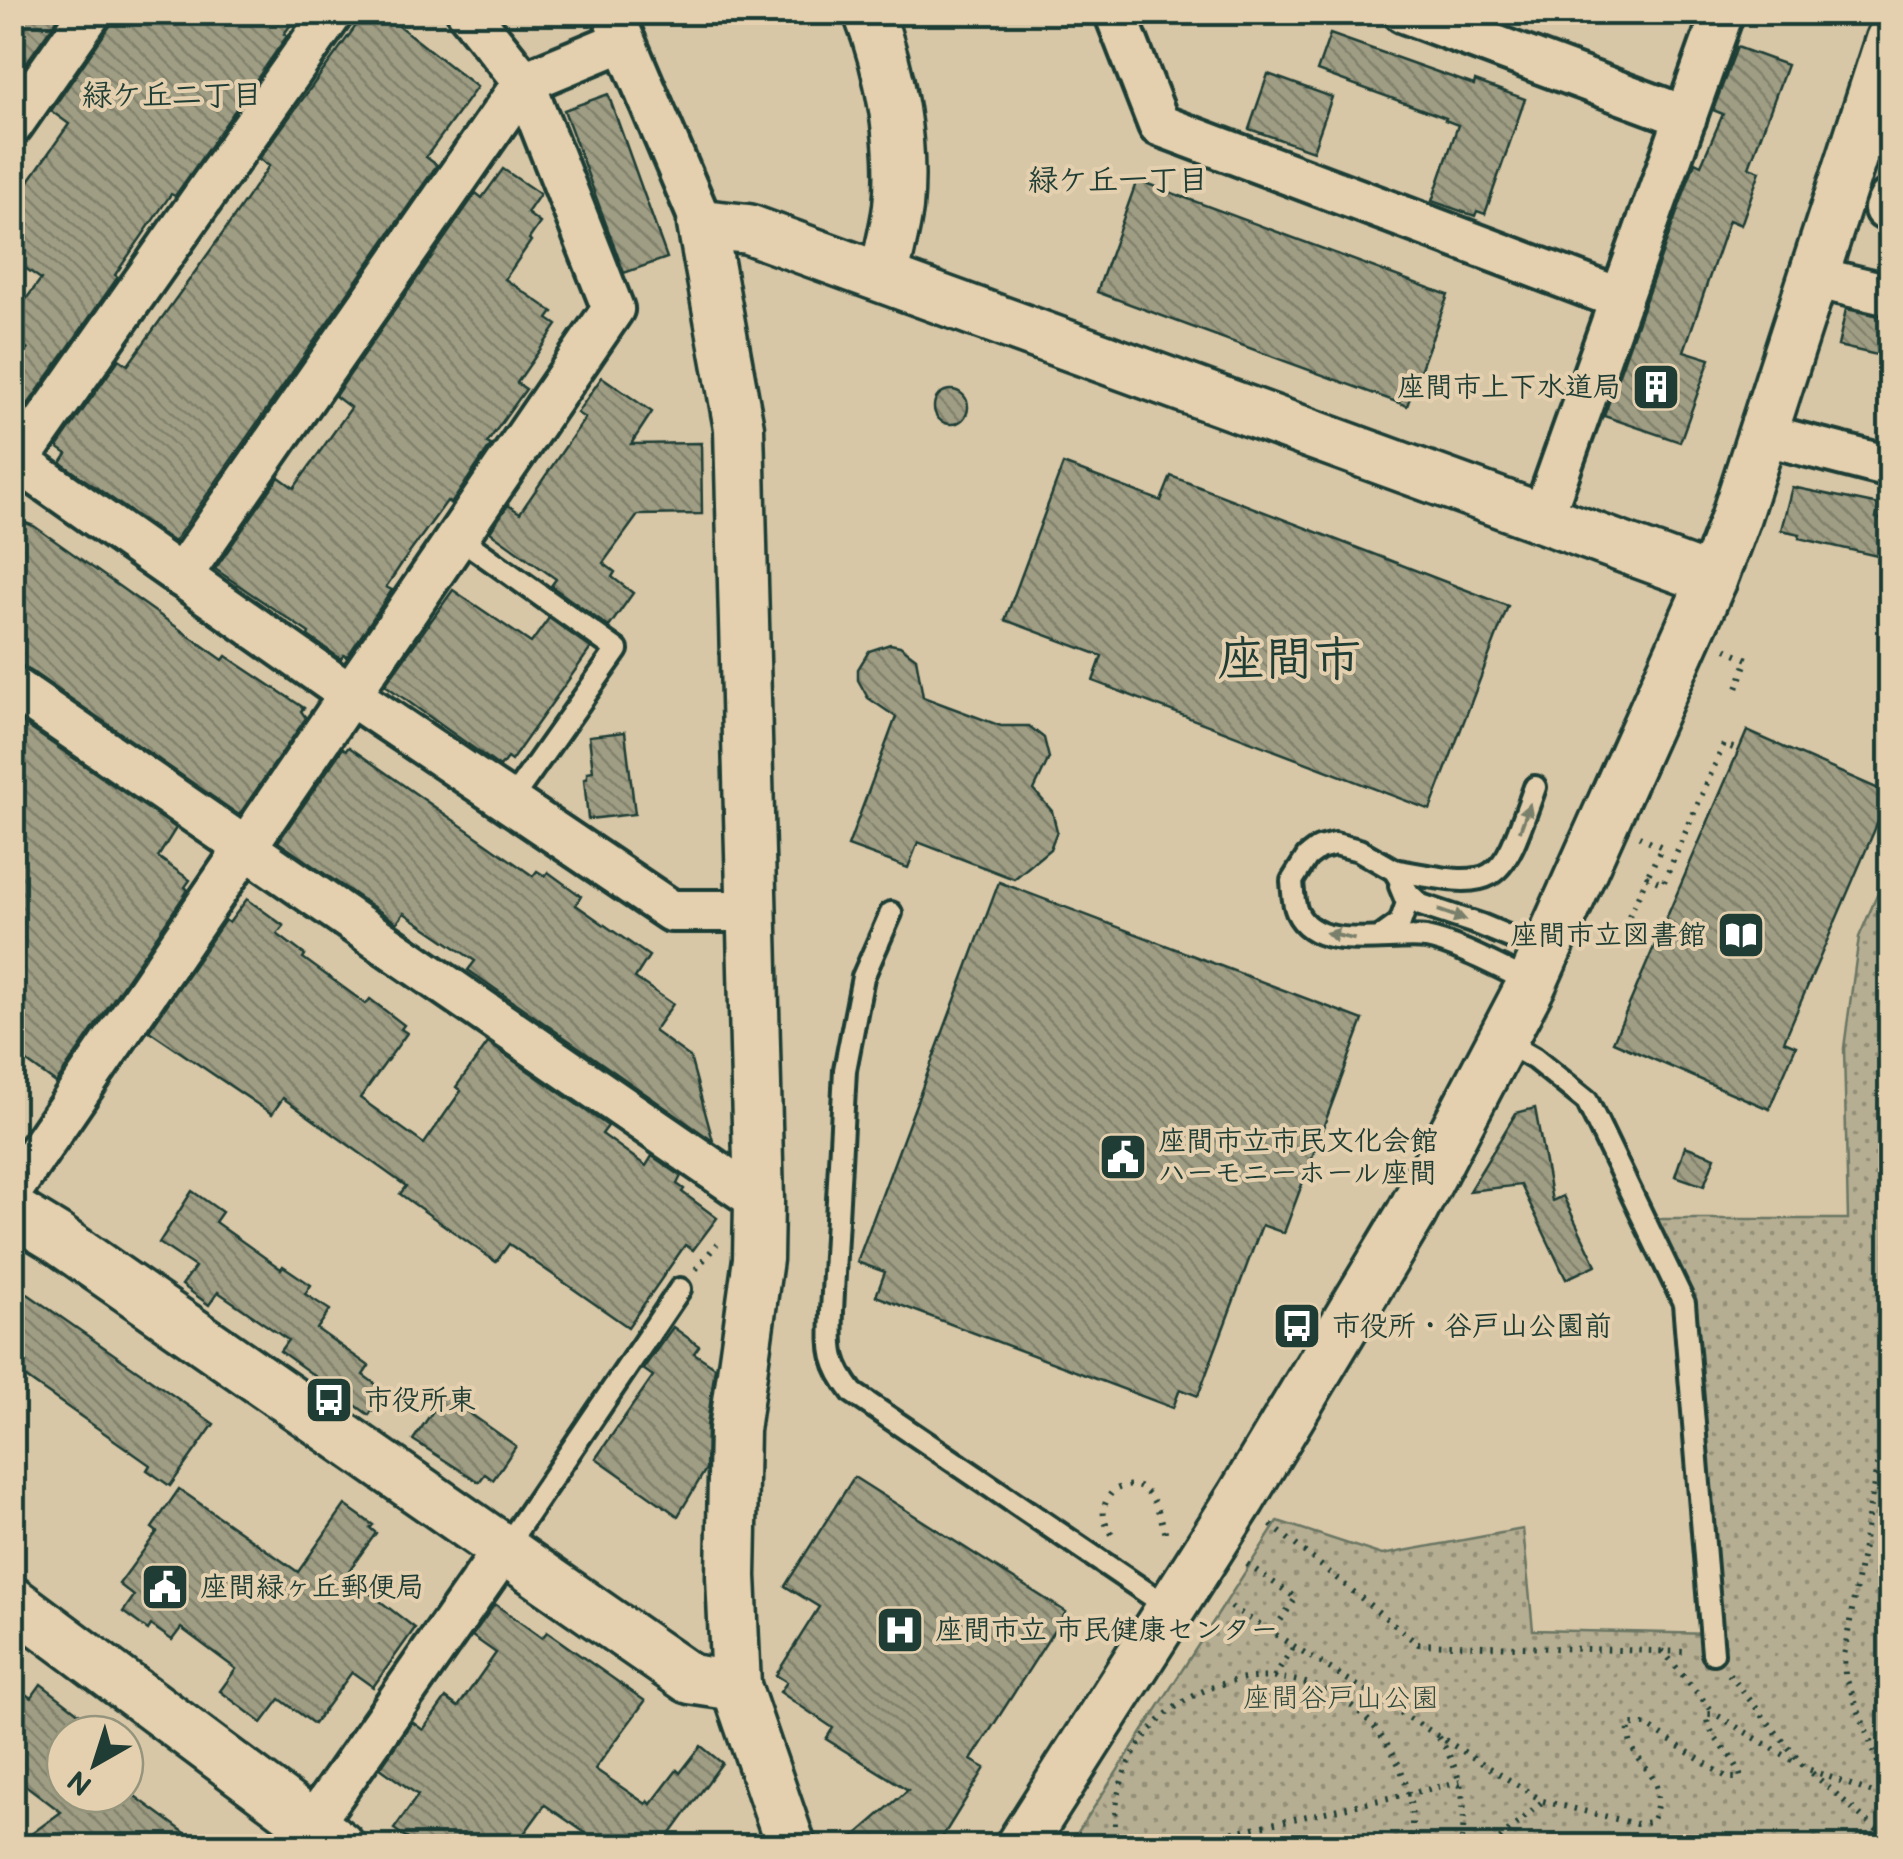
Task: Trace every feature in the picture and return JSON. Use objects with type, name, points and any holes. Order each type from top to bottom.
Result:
[{"type":"street","points":[[12,125],[91,12]]},
{"type":"street","points":[[333,12],[15,459],[349,694],[670,911],[752,912]]},
{"type":"street","points":[[468,12],[524,82],[614,309],[245,849],[15,1203],[55,1237],[690,1678],[736,1686]]},
{"type":"street","points":[[868,12],[893,107],[898,158],[898,206],[884,278]]},
{"type":"street","points":[[1115,12],[1159,125],[1621,298]]},
{"type":"street","points":[[1404,12],[1481,26],[1686,117]]},
{"type":"street","points":[[1542,520],[1723,12]]},
{"type":"street","points":[[181,576],[524,82],[618,27],[702,224],[739,428],[760,1201],[758,1259],[734,1430],[730,1576],[736,1686],[790,1846]]},
{"type":"street","points":[[1020,1846],[1242,1498],[1411,1214],[1539,968],[1712,580],[1887,57]]},
{"type":"street","points":[[702,224],[748,229],[1712,580]]},
{"type":"street","points":[[1812,277],[1890,295]]},
{"type":"street","points":[[1762,434],[1890,467]]},
{"type":"street","points":[[12,687],[760,1201]]},
{"type":"street","points":[[12,1601],[316,1840],[505,1548]]},
{"type":"lane","points":[[458,536],[617,650],[510,803]]},
{"type":"lane","points":[[1535,787],[1512,851],[1501,867],[1487,877],[1469,882],[1394,870],[1359,850],[1335,844],[1319,848],[1307,857],[1292,882],[1298,914],[1314,929],[1347,940],[1382,936],[1429,938],[1539,968]]},
{"type":"lane","points":[[1394,870],[1421,905],[1481,925],[1539,968]]},
{"type":"lane","points":[[1382,936],[1400,923],[1407,903],[1394,870]]},
{"type":"lane","points":[[890,912],[863,978],[845,1070],[830,1347],[835,1369],[853,1392],[1171,1609]]},
{"type":"lane","points":[[1504,1040],[1535,1058],[1587,1101],[1684,1303],[1713,1653]]},
{"type":"lane","points":[[505,1548],[680,1289]]},
{"type":"path","points":[[1716,645],[1748,659],[1735,694]]},
{"type":"path","points":[[1648,877],[1662,884],[1724,744],[1738,750]]},
{"type":"path","points":[[1629,916],[1662,847],[1638,836]]},
{"type":"path","points":[[1266,1522],[1418,1644],[1713,1653],[1805,1768],[1888,1797],[1845,1675],[1844,1656],[1890,1391]]},
{"type":"path","points":[[1118,1538],[1105,1524],[1104,1505],[1114,1490],[1131,1485],[1148,1491],[1154,1498],[1168,1542]]},
{"type":"path","points":[[1241,1561],[1296,1598],[1271,1634]]},
{"type":"path","points":[[1230,1608],[1543,1801],[1636,1824],[1652,1822],[1660,1803],[1657,1784],[1628,1740],[1629,1726],[1646,1724],[1728,1778],[1741,1778],[1739,1766],[1704,1716],[1715,1714]]},
{"type":"path","points":[[1274,1677],[1292,1648]]},
{"type":"path","points":[[1662,1650],[1715,1714],[1805,1768],[1890,1841]]},
{"type":"path","points":[[1116,1846],[1117,1796],[1126,1766],[1142,1739],[1168,1711],[1200,1691],[1236,1679],[1274,1677],[1306,1683],[1334,1695],[1382,1736],[1399,1764],[1409,1794],[1413,1833],[1410,1846]]},
{"type":"path","points":[[1438,1736],[1461,1782],[1465,1814],[1461,1846]]},
{"type":"path","points":[[1170,1846],[1461,1782]]},
{"type":"path","points":[[1492,1846],[1543,1801]]},
{"type":"green space","name":"座間谷戸山公園","points":[[1890,865],[1890,1846],[1069,1846],[1278,1521],[1382,1555],[1523,1529],[1533,1630],[1716,1634],[1687,1302],[1648,1219],[1848,1219],[1844,1048],[1859,937]]},
{"type":"building","points":[[12,12],[62,12],[12,83]]},
{"type":"building","points":[[115,12],[300,12],[17,420],[12,417],[12,367],[28,349],[12,338],[12,318],[41,279],[12,259],[12,205],[69,124],[51,111],[110,26]]},
{"type":"building","points":[[366,12],[381,12],[477,87],[426,157],[437,165],[174,542],[61,463],[67,454],[57,447],[119,359],[128,365],[223,233],[269,166],[259,159]]},
{"type":"building","points":[[1330,34],[1525,99],[1485,214],[1477,211],[1475,216],[1432,201],[1458,125],[1317,71]]},
{"type":"building","points":[[1737,47],[1787,65],[1749,167],[1760,171],[1741,225],[1729,220],[1684,351],[1710,359],[1680,442],[1604,416],[1695,162],[1701,165],[1723,114],[1713,110]]},
{"type":"building","points":[[1268,74],[1332,97],[1313,151],[1249,129]]},
{"type":"building","points":[[608,94],[667,258],[624,273],[564,110]]},
{"type":"building","points":[[503,169],[540,194],[527,213],[540,223],[505,279],[553,312],[548,319],[557,325],[517,383],[526,389],[487,443],[491,445],[451,504],[447,501],[400,566],[386,587],[392,590],[347,657],[341,659],[215,569],[279,477],[294,488],[351,408],[335,396],[476,193],[482,198]]},
{"type":"building","points":[[1137,180],[1448,295],[1407,406],[1097,292]]},
{"type":"building","points":[[1846,309],[1890,318],[1890,358],[1838,346]]},
{"type":"building","points":[[602,377],[652,412],[631,444],[701,443],[702,514],[638,515],[603,563],[615,572],[612,577],[633,593],[609,627],[551,586],[556,579],[490,532],[508,505],[520,513],[585,418],[577,413]]},
{"type":"building","points":[[951,390],[963,395],[968,407],[963,419],[951,424],[939,419],[934,407],[939,395]]},
{"type":"building","points":[[1063,464],[1161,501],[1171,476],[1508,606],[1430,810],[1093,681],[1102,656],[1005,620]]},
{"type":"building","points":[[1792,487],[1879,505],[1876,518],[1890,522],[1890,559],[1799,538],[1800,534],[1781,530]]},
{"type":"building","points":[[12,517],[34,526],[223,660],[226,656],[304,708],[301,711],[306,718],[239,815],[25,667],[12,663]]},
{"type":"building","points":[[453,590],[531,643],[549,618],[591,648],[511,761],[507,758],[500,767],[385,685]]},
{"type":"building","points":[[890,644],[916,658],[923,697],[1001,726],[1029,726],[1044,738],[1049,758],[1034,790],[1052,811],[1057,831],[1050,849],[1014,879],[918,842],[908,868],[848,846],[896,717],[868,698],[858,680],[858,669],[869,651]]},
{"type":"building","points":[[12,716],[176,828],[158,857],[190,880],[185,887],[188,890],[56,1083],[12,1051]]},
{"type":"building","points":[[1747,731],[1890,794],[1784,1041],[1796,1046],[1769,1109],[1613,1042]]},
{"type":"building","points":[[625,732],[635,814],[588,819],[584,779],[587,772],[593,771],[589,736]]},
{"type":"building","points":[[349,747],[533,876],[537,871],[545,876],[548,872],[581,896],[576,905],[649,956],[635,978],[673,1004],[654,1031],[690,1057],[713,1141],[468,970],[475,961],[404,913],[397,923],[278,842],[343,748]]},
{"type":"building","points":[[999,882],[1363,1020],[1284,1233],[1262,1225],[1198,1396],[1180,1389],[1173,1408],[876,1296],[885,1272],[857,1262]]},
{"type":"building","points":[[247,899],[284,926],[277,934],[305,955],[303,958],[366,1004],[370,999],[404,1025],[401,1029],[407,1033],[360,1098],[424,1144],[461,1091],[456,1087],[488,1043],[608,1126],[602,1134],[646,1166],[652,1156],[681,1176],[677,1184],[684,1189],[682,1192],[717,1218],[693,1250],[685,1245],[628,1327],[509,1244],[496,1262],[400,1194],[406,1186],[283,1098],[272,1114],[149,1031],[225,920],[229,923]]},
{"type":"building","points":[[1535,1108],[1552,1201],[1563,1196],[1596,1265],[1566,1279],[1521,1185],[1469,1191],[1516,1113]]},
{"type":"building","points":[[1685,1146],[1715,1157],[1704,1186],[1675,1176]]},
{"type":"building","points":[[192,1191],[222,1212],[215,1222],[281,1269],[283,1266],[311,1285],[305,1294],[330,1310],[317,1329],[369,1366],[363,1375],[385,1391],[369,1415],[280,1351],[288,1340],[218,1292],[209,1305],[182,1285],[195,1267],[159,1243]]},
{"type":"building","points":[[12,1283],[214,1424],[170,1486],[147,1470],[150,1465],[12,1368]]},
{"type":"building","points":[[673,1327],[699,1346],[694,1353],[715,1367],[706,1469],[678,1516],[596,1458],[653,1376],[643,1369]]},
{"type":"building","points":[[444,1395],[516,1446],[493,1480],[485,1474],[479,1482],[413,1440]]},
{"type":"building","points":[[854,1477],[1066,1612],[971,1760],[985,1768],[937,1846],[843,1846],[908,1790],[826,1739],[833,1728],[780,1692],[787,1682],[776,1675],[819,1607],[785,1586]]},
{"type":"building","points":[[179,1489],[298,1572],[345,1505],[373,1525],[370,1528],[376,1533],[348,1572],[357,1578],[355,1582],[415,1628],[373,1687],[352,1672],[314,1724],[280,1699],[262,1723],[220,1691],[236,1669],[181,1628],[172,1640],[151,1625],[148,1630],[123,1612],[134,1596],[119,1584],[157,1532],[152,1528]]},
{"type":"building","points":[[495,1604],[542,1638],[547,1632],[645,1701],[595,1769],[651,1804],[701,1746],[722,1763],[662,1846],[604,1846],[545,1805],[515,1846],[418,1846],[394,1829],[418,1795],[380,1768],[412,1722],[423,1730],[446,1698],[458,1707],[496,1653],[472,1636]]},
{"type":"building","points":[[12,1684],[31,1698],[41,1684],[80,1714],[45,1714],[45,1800],[12,1775]]},
{"type":"building","points":[[145,1804],[203,1846],[15,1846],[58,1814],[145,1814]]},
{"type":"place","name":"座間市上下水道局","points":[[1656,387]]},
{"type":"place","name":"座間市立図書館","points":[[1741,935]]},
{"type":"place","name":"座間市立市民文化会館 ハーモニーホール座間","points":[[1123,1157]]},
{"type":"place","name":"市役所・谷戸山公園前","points":[[1297,1326]]},
{"type":"place","name":"市役所東","points":[[329,1400]]},
{"type":"place","name":"座間緑ヶ丘郵便局","points":[[165,1587]]},
{"type":"place","name":"座間市立 市民健康センター","points":[[900,1630]]},
{"type":"district","name":"緑ケ丘二丁目","points":[[172,96]]},
{"type":"district","name":"緑ケ丘一丁目","points":[[1118,181]]},
{"type":"district","name":"座間市","points":[[1289,660]]}]
